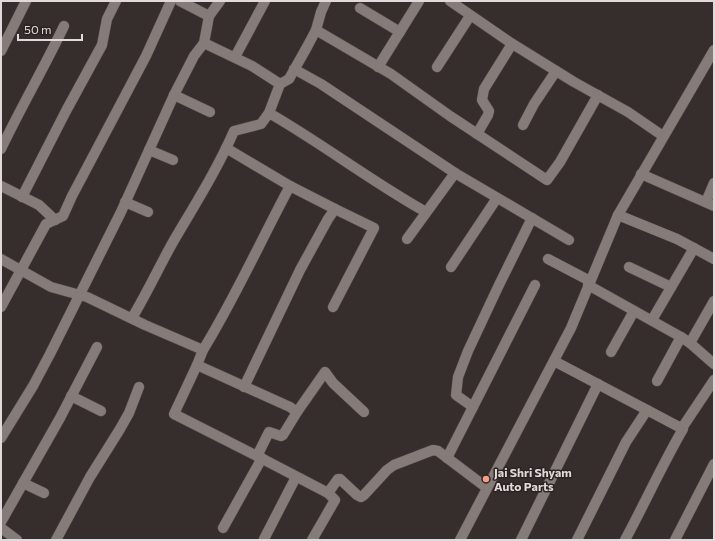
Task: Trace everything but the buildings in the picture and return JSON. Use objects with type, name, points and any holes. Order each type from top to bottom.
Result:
[{"type":"street","points":[[1,51],[26,1]]},
{"type":"street","points":[[22,197],[102,45],[107,19],[116,1]]},
{"type":"street","points":[[1,307],[46,224],[63,216],[72,196],[146,56],[171,1]]},
{"type":"street","points":[[180,1],[209,16]]},
{"type":"street","points":[[1,438],[33,386],[80,295],[126,202],[174,95],[194,56],[204,43],[209,16],[220,1]]},
{"type":"street","points":[[235,57],[265,1]]},
{"type":"street","points":[[132,318],[204,190],[234,131],[261,124],[269,113],[280,84],[289,79],[316,30],[326,1]]},
{"type":"street","points":[[378,67],[419,1]]},
{"type":"street","points":[[450,1],[512,44],[598,96],[628,112],[663,136]]},
{"type":"street","points":[[360,8],[400,32]]},
{"type":"street","points":[[437,67],[470,16]]},
{"type":"street","points":[[1,149],[22,106],[45,67],[64,26]]},
{"type":"street","points":[[316,30],[391,74],[477,134],[547,180],[560,162],[598,96]]},
{"type":"street","points":[[204,43],[252,66],[280,84]]},
{"type":"street","points":[[477,134],[489,111],[482,100],[484,89],[512,44]]},
{"type":"street","points":[[460,540],[571,328],[618,215],[714,50]]},
{"type":"street","points":[[294,70],[321,84],[455,173],[568,240]]},
{"type":"street","points":[[523,124],[534,104],[556,71]]},
{"type":"street","points":[[174,95],[210,112]]},
{"type":"street","points":[[269,113],[295,128],[394,194],[426,212]]},
{"type":"street","points":[[226,148],[290,186],[335,210],[374,228],[333,307]]},
{"type":"street","points":[[149,150],[173,160]]},
{"type":"street","points":[[407,239],[455,173]]},
{"type":"street","points":[[641,174],[710,204],[714,183]]},
{"type":"street","points":[[1,186],[39,205],[55,220]]},
{"type":"street","points":[[290,186],[220,323],[203,350],[174,414],[328,493],[335,500],[312,540]]},
{"type":"street","points":[[451,267],[497,198]]},
{"type":"street","points":[[126,202],[148,212]]},
{"type":"street","points":[[244,386],[300,270],[328,219],[335,210]]},
{"type":"street","points":[[618,215],[677,239],[714,258]]},
{"type":"street","points":[[473,407],[456,395],[458,377],[468,351],[532,218]]},
{"type":"street","points":[[652,320],[694,248]]},
{"type":"street","points":[[1,259],[51,286],[87,297],[203,350]]},
{"type":"street","points":[[548,259],[634,311],[681,337],[714,364]]},
{"type":"street","points":[[629,267],[671,287]]},
{"type":"street","points":[[447,458],[535,285]]},
{"type":"street","points":[[690,343],[714,302]]},
{"type":"street","points":[[612,352],[634,311]]},
{"type":"street","points":[[657,380],[681,337]]},
{"type":"street","points":[[1,522],[24,483],[97,346]]},
{"type":"street","points":[[554,361],[682,428]]},
{"type":"street","points":[[197,365],[290,407],[297,412]]},
{"type":"street","points":[[223,528],[259,457],[269,432],[281,436],[283,435],[325,372],[332,383],[364,412]]},
{"type":"street","points":[[625,540],[639,516],[666,458],[682,428],[714,380]]},
{"type":"street","points":[[521,540],[598,384]]},
{"type":"street","points":[[56,540],[90,477],[123,424],[139,387]]},
{"type":"street","points":[[71,396],[101,411]]},
{"type":"street","points":[[577,540],[626,442],[647,410]]},
{"type":"street","points":[[328,493],[336,480],[340,479],[357,495],[364,495],[387,470],[394,465],[433,450],[438,451],[487,488]]},
{"type":"street","points":[[675,540],[714,464]]},
{"type":"street","points":[[264,539],[296,477]]},
{"type":"street","points":[[24,483],[44,493]]},
{"type":"street","points":[[1,528],[16,540]]},
{"type":"place","name":"Jai Shri Shyam Auto Parts","points":[[486,479]]}]
